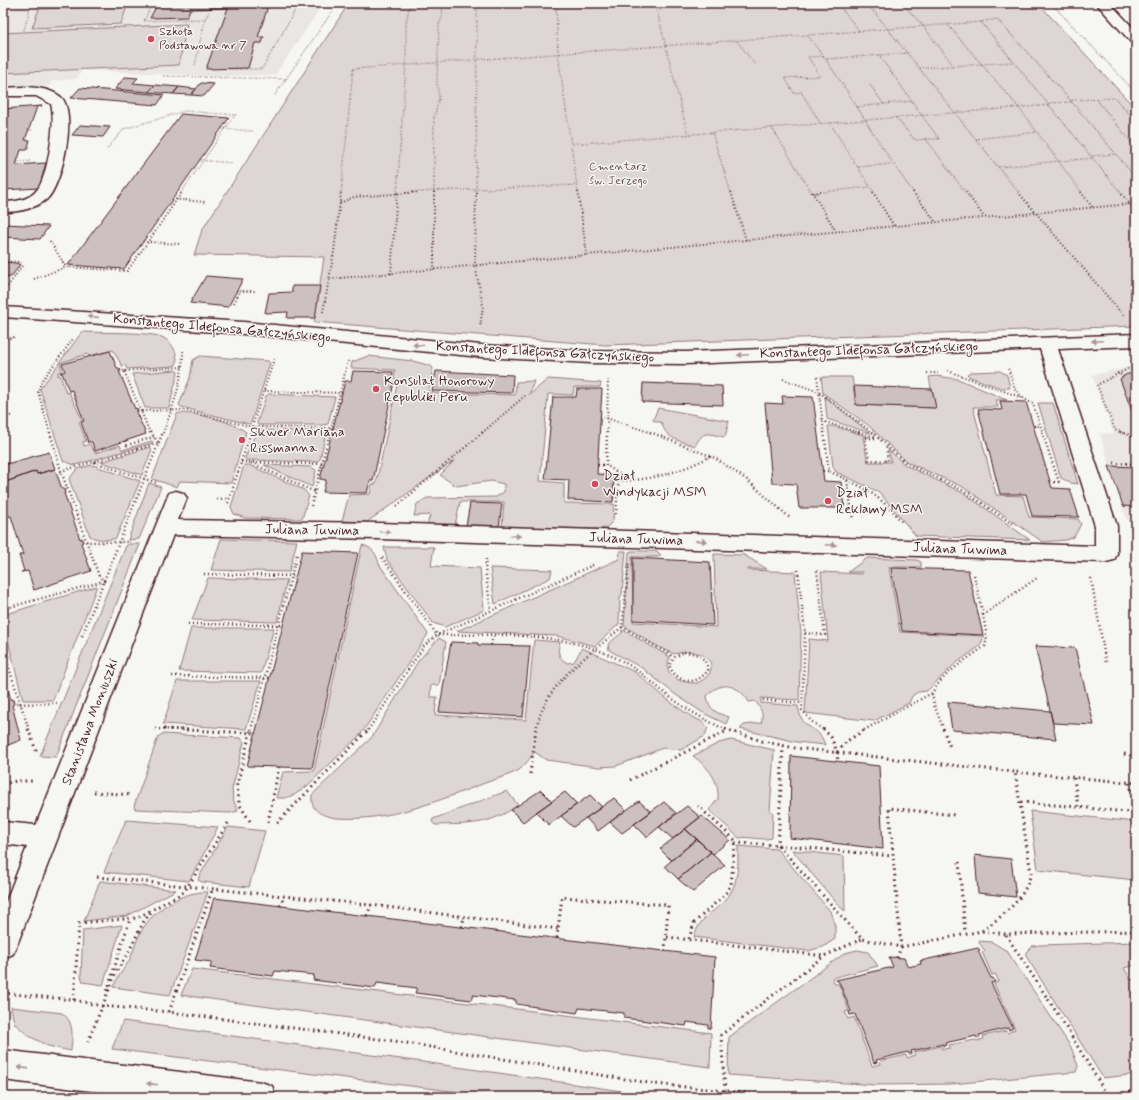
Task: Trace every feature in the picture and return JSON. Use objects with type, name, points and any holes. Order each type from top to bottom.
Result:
[{"type":"street","points":[[1103,3],[1136,39]]},
{"type":"street","points":[[3,92],[38,92],[54,99],[59,104],[61,133],[60,144],[46,190],[43,195],[30,203],[14,207],[3,207]]},
{"type":"street","name":"Konstantego Ildefonsa Gałczyńskiego","points":[[3,312],[244,328],[481,351],[591,357],[686,358],[1136,340]]},
{"type":"street","name":"Juliana Tuwima","points":[[166,527],[223,518],[379,532],[1106,554],[1106,526],[1047,343]]},
{"type":"street","name":"Stanisława Moniuszki","points":[[3,945],[176,498]]},
{"type":"street","points":[[3,833],[45,838]]},
{"type":"street","points":[[3,1065],[261,1097]]},
{"type":"path","points":[[3,5],[13,3]]},
{"type":"path","points":[[24,30],[30,5],[73,3]]},
{"type":"path","points":[[152,3],[144,21],[205,19]]},
{"type":"path","points":[[268,4],[277,3]]},
{"type":"path","points":[[275,95],[338,3]]},
{"type":"path","points":[[391,274],[406,65],[406,23],[410,3]]},
{"type":"path","points":[[434,271],[434,118],[439,98],[437,83],[439,25],[443,15],[441,3]]},
{"type":"path","points":[[476,3],[478,60],[475,265],[483,306],[479,332]]},
{"type":"path","points":[[556,3],[558,54],[586,255]]},
{"type":"path","points":[[655,3],[667,46],[688,135]]},
{"type":"path","points":[[837,3],[860,32]]},
{"type":"path","points":[[867,3],[1034,212],[1126,320]]},
{"type":"path","points":[[902,3],[924,27],[955,66]]},
{"type":"path","points":[[1051,3],[1136,93]]},
{"type":"path","points":[[273,4],[278,6],[299,4]]},
{"type":"path","points":[[229,69],[262,69],[298,7],[335,8]]},
{"type":"path","points":[[195,65],[205,19],[209,12]]},
{"type":"path","points":[[323,314],[330,279],[340,203],[353,69],[888,30],[981,22],[997,19],[1071,101],[1136,178]]},
{"type":"path","points":[[981,22],[1136,211]]},
{"type":"path","points":[[948,25],[1019,108],[1092,207]]},
{"type":"path","points":[[808,36],[825,58],[866,120],[892,164],[936,222]]},
{"type":"path","points":[[737,41],[755,65]]},
{"type":"path","points":[[820,124],[801,92],[794,93],[785,78],[820,76],[808,57],[825,58],[907,53]]},
{"type":"path","points":[[879,55],[939,138],[915,140],[896,118]]},
{"type":"path","points":[[919,68],[1015,62]]},
{"type":"path","points":[[163,76],[286,79]]},
{"type":"path","points":[[870,85],[884,104]]},
{"type":"path","points":[[571,144],[1019,108],[1071,101],[1115,98],[1136,121]]},
{"type":"path","points":[[1096,99],[1136,148]]},
{"type":"path","points":[[857,107],[913,101]]},
{"type":"path","points":[[34,279],[66,267],[127,271],[235,115],[185,111],[124,129],[107,149]]},
{"type":"path","points":[[830,123],[894,226]]},
{"type":"path","points":[[222,128],[253,131]]},
{"type":"path","points":[[772,128],[836,231]]},
{"type":"path","points":[[976,139],[1037,132]]},
{"type":"path","points":[[712,133],[746,240]]},
{"type":"path","points":[[926,140],[984,217]]},
{"type":"path","points":[[998,167],[1058,162],[1117,154]]},
{"type":"path","points":[[199,160],[232,163]]},
{"type":"path","points":[[858,167],[892,164]]},
{"type":"path","points":[[340,203],[354,197],[434,191],[576,185]]},
{"type":"path","points":[[813,193],[870,187]]},
{"type":"path","points":[[172,199],[205,202]]},
{"type":"path","points":[[330,279],[434,271],[475,265],[1034,212],[1136,204]]},
{"type":"path","points":[[50,240],[66,267]]},
{"type":"path","points":[[143,241],[181,244]]},
{"type":"path","points":[[3,261],[20,262],[22,266],[3,292]]},
{"type":"path","points":[[236,291],[256,291]]},
{"type":"path","points":[[77,334],[38,388],[38,392],[61,471],[99,576],[104,581]]},
{"type":"path","points":[[82,636],[146,479],[172,409],[183,367],[182,351]]},
{"type":"path","points":[[223,518],[274,359]]},
{"type":"path","points":[[310,511],[349,359]]},
{"type":"path","points":[[1136,365],[1117,373],[1097,385],[1114,430],[1133,436],[1136,444]]},
{"type":"path","points":[[120,369],[124,371],[183,367]]},
{"type":"path","points":[[1008,368],[1015,390],[1023,398]]},
{"type":"path","points":[[124,371],[142,411],[149,431],[159,443]]},
{"type":"path","points":[[948,371],[1023,398],[1032,403],[1059,482]]},
{"type":"path","points":[[1117,373],[1124,376]]},
{"type":"path","points":[[606,465],[606,416],[609,374]]},
{"type":"path","points":[[779,377],[818,392],[880,438],[906,463],[964,491],[1015,526]]},
{"type":"path","points":[[817,377],[829,471]]},
{"type":"path","points":[[264,391],[340,393]]},
{"type":"path","points":[[437,634],[381,559],[379,532],[383,518],[527,394]]},
{"type":"path","points":[[137,410],[184,410],[252,427],[331,428]]},
{"type":"path","points":[[3,415],[12,416]]},
{"type":"path","points":[[600,416],[606,416],[684,444],[711,456],[747,480],[820,545]]},
{"type":"path","points":[[822,421],[880,438]]},
{"type":"path","points":[[1034,426],[1040,426]]},
{"type":"path","points":[[125,441],[127,445],[154,437]]},
{"type":"path","points":[[880,438],[865,438],[869,460],[888,461],[885,444]]},
{"type":"path","points":[[61,471],[159,443]]},
{"type":"path","points":[[618,481],[637,481],[662,476],[695,465],[711,456]]},
{"type":"path","points":[[93,462],[146,479]]},
{"type":"path","points":[[241,462],[322,465]]},
{"type":"path","points":[[249,462],[315,492]]},
{"type":"path","points":[[598,465],[606,465],[619,474],[616,518]]},
{"type":"path","points":[[823,471],[829,471],[876,493],[907,528]]},
{"type":"path","points":[[848,480],[854,526]]},
{"type":"path","points":[[1050,482],[1059,482],[1066,485]]},
{"type":"path","points":[[613,498],[617,499]]},
{"type":"path","points":[[217,499],[229,499]]},
{"type":"path","points":[[844,505],[851,505]]},
{"type":"path","points":[[82,540],[87,542],[116,542]]},
{"type":"path","points":[[250,821],[239,804],[237,785],[279,624],[294,576],[297,553]]},
{"type":"path","points":[[277,823],[365,735],[424,646],[437,634],[600,562]]},
{"type":"path","points":[[804,566],[797,566],[805,633],[802,703],[805,715],[831,735],[835,741],[838,762]]},
{"type":"path","points":[[805,633],[825,634],[817,567]]},
{"type":"path","points":[[485,569],[491,610]]},
{"type":"path","points":[[1089,572],[1091,576],[1106,663]]},
{"type":"path","points":[[204,574],[294,576]]},
{"type":"path","points":[[837,752],[847,741],[857,734],[932,693],[938,683],[953,669],[984,646],[987,637],[974,574]]},
{"type":"path","points":[[983,616],[1040,575]]},
{"type":"path","points":[[3,609],[104,581]]},
{"type":"path","points":[[530,774],[537,727],[545,699],[567,674],[622,627],[626,582]]},
{"type":"path","points":[[188,624],[283,624]]},
{"type":"path","points":[[622,627],[674,657]]},
{"type":"path","points":[[437,634],[545,637],[579,643],[597,649],[627,663],[673,699],[702,718],[727,731],[783,746],[1015,772],[1136,783]]},
{"type":"path","points":[[491,645],[493,636]]},
{"type":"path","points":[[3,649],[19,704],[37,753]]},
{"type":"path","points":[[684,652],[696,654],[702,657],[708,665],[706,674],[697,680],[684,681],[678,678],[673,675],[670,666],[674,657],[684,652]]},
{"type":"path","points":[[172,676],[270,678]]},
{"type":"path","points":[[932,693],[934,704],[950,747]]},
{"type":"path","points":[[762,700],[802,703]]},
{"type":"path","points":[[14,701],[19,704],[57,703]]},
{"type":"path","points":[[155,729],[250,734],[256,733]]},
{"type":"path","points":[[630,780],[727,731]]},
{"type":"path","points":[[783,746],[778,845],[862,939]]},
{"type":"path","points":[[1124,754],[1136,757]]},
{"type":"path","points":[[268,822],[279,767]]},
{"type":"path","points":[[982,931],[1024,896],[1029,886],[1032,873],[1015,772]]},
{"type":"path","points":[[1074,778],[1078,807]]},
{"type":"path","points":[[3,784],[16,781]]},
{"type":"path","points":[[1021,802],[1136,813],[1129,783]]},
{"type":"path","points":[[689,939],[694,923],[726,893],[731,885],[736,840],[698,806]]},
{"type":"path","points":[[897,958],[900,947],[889,808],[955,815]]},
{"type":"path","points":[[79,923],[137,918],[184,892],[190,885],[230,820]]},
{"type":"path","points":[[735,843],[778,845],[892,856]]},
{"type":"path","points":[[959,862],[965,933]]},
{"type":"path","points":[[97,877],[190,885],[371,905],[559,929]]},
{"type":"path","points":[[169,1012],[213,888]]},
{"type":"path","points":[[280,906],[284,896]]},
{"type":"path","points":[[557,938],[562,897],[668,905],[665,951]]},
{"type":"path","points":[[367,916],[371,905]]},
{"type":"path","points":[[102,1006],[116,972],[126,957],[137,933],[154,909]]},
{"type":"path","points":[[462,927],[464,917]]},
{"type":"path","points":[[74,1000],[79,923],[82,918]]},
{"type":"path","points":[[102,1006],[130,919]]},
{"type":"path","points":[[725,1091],[721,1035],[824,956],[862,939],[900,947],[965,933],[982,931],[1006,934],[1136,931]]},
{"type":"path","points":[[1006,934],[1061,1019],[1107,1095]]},
{"type":"path","points":[[667,937],[824,956]]},
{"type":"path","points":[[3,993],[74,1000],[102,1006],[169,1012],[394,1041],[655,1084],[788,1097]]},
{"type":"path","points":[[1080,1097],[1136,1092]]},
{"type":"shaded area","name":"Szkoła Podstawowa nr 7","points":[[28,3],[324,3],[275,75],[212,76],[82,70],[77,79],[51,81],[50,86],[3,88],[3,7]]},
{"type":"shaded area","points":[[1136,366],[1136,530],[1126,518],[1100,433],[1114,434],[1092,375]]},
{"type":"green space","name":"Cmentarz św. Jerzego","points":[[349,3],[1038,3],[1136,109],[1136,326],[605,345],[314,322],[324,257],[194,255],[202,230]]},
{"type":"green space","points":[[127,6],[121,24],[32,28],[39,9]]},
{"type":"green space","points":[[187,24],[179,65],[3,73],[3,33]]},
{"type":"green space","points":[[82,332],[137,333],[164,338],[173,346],[177,361],[176,365],[173,366],[127,369],[125,365],[122,366],[113,350],[89,356],[87,354],[60,363],[62,371],[58,372],[58,376],[60,375],[66,393],[69,392],[82,420],[79,422],[86,441],[83,442],[84,446],[90,444],[95,453],[120,445],[122,450],[152,441],[153,443],[75,465],[63,461],[40,389]]},
{"type":"green space","points":[[200,356],[268,361],[270,363],[251,423],[249,424],[181,407],[179,405],[190,378],[193,360]]},
{"type":"green space","points":[[368,356],[413,361],[431,366],[433,368],[428,393],[515,395],[516,382],[534,381],[529,395],[548,379],[601,383],[600,387],[574,387],[573,395],[548,394],[540,481],[564,483],[564,503],[614,504],[613,521],[606,528],[598,529],[502,527],[504,502],[460,502],[455,525],[427,525],[430,515],[414,516],[417,504],[427,498],[496,497],[504,492],[504,484],[491,481],[456,486],[440,475],[455,460],[367,522],[342,521],[349,495],[370,494],[372,484],[376,484],[398,380],[394,379],[395,370],[351,368],[352,362]]},
{"type":"green space","points":[[175,370],[178,372],[169,408],[145,408],[132,374]]},
{"type":"green space","points":[[1000,371],[1007,375],[1010,388],[1001,388],[970,377],[967,374],[971,372]]},
{"type":"green space","points":[[936,376],[958,379],[1007,400],[996,400],[998,407],[973,407],[996,495],[1023,496],[1029,517],[1078,519],[1081,524],[1074,537],[1066,540],[1043,542],[963,487],[907,462],[868,425],[823,393],[821,377],[852,377],[856,405],[935,408],[929,377]]},
{"type":"green space","points":[[269,394],[335,397],[328,424],[258,425],[257,423],[266,396]]},
{"type":"green space","points":[[825,397],[870,433],[827,419]]},
{"type":"green space","points":[[1038,403],[1053,403],[1078,484],[1071,483],[1061,478]]},
{"type":"green space","points":[[658,408],[729,421],[725,437],[707,434],[701,437],[695,446],[674,439],[666,433],[662,423],[653,420]]},
{"type":"green space","points":[[177,414],[195,414],[214,418],[232,424],[246,432],[231,483],[180,481],[177,487],[152,479]]},
{"type":"green space","points":[[828,426],[834,426],[869,437],[863,437],[868,462],[891,462],[888,449],[905,465],[965,494],[1030,540],[916,536],[879,492],[836,472],[833,467]]},
{"type":"green space","points":[[257,430],[318,431],[326,433],[320,459],[317,462],[246,460],[245,458]]},
{"type":"green space","points":[[150,447],[152,449],[142,475],[101,462]]},
{"type":"green space","points":[[92,465],[140,481],[116,538],[110,540],[103,540],[90,536],[69,479],[77,469]]},
{"type":"green space","points":[[244,465],[249,465],[304,490],[309,496],[302,519],[245,518],[234,514],[231,507]]},
{"type":"green space","points":[[264,465],[311,467],[316,470],[312,487]]},
{"type":"green space","points":[[149,483],[161,487],[139,539],[128,540]]},
{"type":"green space","points":[[221,539],[297,541],[289,572],[211,570]]},
{"type":"green space","points":[[129,544],[140,544],[56,757],[40,756],[126,546]]},
{"type":"green space","points":[[362,545],[374,552],[379,564],[428,634],[361,734],[306,787],[294,795],[285,798],[276,798],[283,772],[314,771]]},
{"type":"green space","points":[[384,547],[434,547],[431,566],[480,568],[484,610],[445,627],[433,623],[387,560]]},
{"type":"green space","points":[[620,551],[626,551],[622,594],[620,598],[619,624],[595,646],[557,636],[457,631],[619,559]]},
{"type":"green space","points":[[657,551],[661,555],[658,557],[632,557],[633,622],[716,627],[714,554],[744,555],[767,569],[748,570],[795,572],[801,633],[799,700],[761,698],[761,703],[798,706],[803,721],[806,725],[818,733],[825,745],[797,742],[740,729],[744,725],[761,723],[761,711],[755,701],[749,702],[745,696],[730,686],[718,687],[707,696],[711,708],[720,714],[729,717],[726,724],[705,714],[676,695],[642,668],[609,650],[608,644],[623,632],[621,631],[623,630],[670,657],[668,670],[674,678],[685,682],[697,683],[704,679],[711,670],[711,666],[706,657],[690,652],[672,653],[653,644],[624,626],[629,552]]},
{"type":"green space","points":[[867,558],[917,560],[921,562],[921,567],[889,567],[900,632],[984,636],[980,646],[955,664],[927,691],[918,692],[912,696],[909,703],[874,721],[805,713],[809,639],[828,641],[821,572],[862,574],[862,572],[848,572]]},
{"type":"green space","points":[[490,568],[552,570],[550,578],[495,604]]},
{"type":"green space","points":[[208,578],[287,580],[277,622],[192,620]]},
{"type":"green space","points":[[97,586],[53,700],[23,700],[3,621],[3,615]]},
{"type":"green space","points":[[191,628],[274,628],[261,673],[179,671]]},
{"type":"green space","points":[[439,638],[446,642],[439,685],[431,685],[430,697],[437,697],[435,715],[526,720],[534,640],[560,642],[559,654],[567,663],[574,662],[582,648],[635,672],[673,704],[692,717],[703,722],[708,727],[705,736],[681,750],[663,748],[616,766],[599,767],[546,760],[535,752],[519,770],[515,772],[449,797],[412,809],[375,817],[356,818],[337,818],[318,812],[313,805],[312,795],[372,737],[419,660]]},
{"type":"green space","points":[[177,681],[261,681],[246,729],[163,724]]},
{"type":"green space","points":[[162,734],[241,738],[244,742],[232,789],[233,799],[238,811],[230,813],[135,809],[134,806],[158,737]]},
{"type":"green space","points":[[731,740],[774,750],[770,811],[773,812],[772,838],[739,838],[709,810],[718,799],[717,785],[708,769],[693,756],[719,743]]},
{"type":"green space","points":[[507,791],[518,805],[497,817],[468,824],[435,825],[432,822],[433,819]]},
{"type":"green space","points":[[1030,811],[1136,822],[1136,880],[1038,870]]},
{"type":"green space","points":[[126,820],[218,827],[189,881],[104,872]]},
{"type":"green space","points":[[228,827],[265,831],[249,887],[202,882],[198,880]]},
{"type":"green space","points":[[738,846],[777,849],[830,911],[835,926],[835,939],[823,947],[808,951],[694,937],[700,923],[725,901],[735,884]]},
{"type":"green space","points":[[792,850],[844,856],[845,911],[839,906]]},
{"type":"green space","points":[[100,881],[176,890],[127,916],[84,921]]},
{"type":"green space","points":[[208,892],[170,995],[113,987],[129,961],[140,934],[153,916],[168,904],[184,896]]},
{"type":"green space","points":[[122,925],[103,985],[83,982],[81,976],[83,930]]},
{"type":"green space","points":[[978,941],[992,942],[1007,951],[1071,1047],[1078,1066],[1076,1072],[952,1084],[876,1085],[728,1075],[729,1037],[845,953],[857,950],[868,952],[878,966],[832,978],[835,984],[839,984],[849,1011],[845,1012],[848,1019],[854,1017],[872,1066],[881,1064],[880,1061],[906,1055],[908,1058],[915,1055],[914,1052],[941,1046],[942,1049],[950,1048],[949,1045],[984,1039],[983,1036],[1006,1031],[1008,1033],[1015,1029],[994,984],[999,981],[995,974],[992,975],[982,952],[985,951]]},
{"type":"green space","points":[[1136,942],[1136,965],[1124,968],[1131,980],[1134,979],[1136,983],[1136,1074],[1103,1078],[1026,956],[1026,952],[1032,946],[1040,945]]},
{"type":"green space","points":[[192,969],[711,1033],[710,1067],[181,995]]},
{"type":"green space","points":[[11,1007],[62,1013],[71,1025],[71,1051],[48,1046],[29,1036],[14,1023]]},
{"type":"green space","points":[[123,1021],[663,1097],[499,1097],[112,1049]]},
{"type":"building","points":[[158,3],[269,3],[258,37],[264,37],[262,43],[255,43],[248,68],[206,69],[228,8],[190,9],[187,17],[150,18]]},
{"type":"building","points":[[125,77],[138,78],[133,83],[155,85],[148,92],[115,89]]},
{"type":"building","points":[[201,83],[214,84],[204,96],[191,95]]},
{"type":"building","points":[[155,85],[179,87],[173,94],[148,92]]},
{"type":"building","points":[[179,87],[196,89],[191,95],[173,94]]},
{"type":"building","points":[[80,88],[164,95],[157,105],[71,98]]},
{"type":"building","points":[[42,106],[37,107],[25,140],[30,140],[27,150],[21,150],[16,165],[46,163],[39,188],[3,190],[3,109]]},
{"type":"building","points":[[181,114],[229,118],[124,269],[68,265]]},
{"type":"building","points":[[80,125],[110,127],[103,137],[72,135]]},
{"type":"building","points":[[3,224],[49,226],[40,239],[3,237]]},
{"type":"building","points":[[3,262],[16,263],[20,265],[11,277],[8,277],[3,283]]},
{"type":"building","points":[[206,276],[243,279],[228,307],[190,303]]},
{"type":"building","points":[[292,286],[320,286],[315,318],[287,318],[288,312],[265,313],[269,293],[292,292]]},
{"type":"building","points":[[110,351],[117,368],[121,371],[119,371],[135,409],[137,408],[138,412],[136,412],[146,434],[95,451],[92,442],[88,442],[81,422],[84,421],[72,390],[69,391],[62,373],[60,373],[65,371],[62,364]]},
{"type":"building","points":[[353,371],[393,372],[391,382],[394,382],[373,481],[370,481],[367,493],[323,492],[326,480],[320,479],[345,381],[351,381]]},
{"type":"building","points":[[436,371],[513,375],[512,393],[432,391]]},
{"type":"building","points":[[1127,374],[1136,374],[1136,422],[1120,379]]},
{"type":"building","points":[[643,383],[722,386],[723,405],[642,402]]},
{"type":"building","points":[[854,386],[932,389],[936,408],[856,405]]},
{"type":"building","points":[[577,389],[602,389],[597,474],[614,475],[613,502],[568,500],[569,480],[545,479],[553,397],[576,397]]},
{"type":"building","points":[[782,396],[813,397],[824,481],[841,482],[844,508],[799,508],[796,484],[772,483],[765,403],[783,404]]},
{"type":"building","points":[[1000,401],[1026,402],[1052,488],[1070,489],[1079,517],[1032,516],[1026,494],[1000,494],[978,409],[1002,410]]},
{"type":"building","points":[[49,452],[55,469],[37,474],[36,471],[3,483],[3,465]]},
{"type":"building","points":[[1109,466],[1136,467],[1136,507],[1123,506]]},
{"type":"building","points":[[55,469],[62,489],[64,489],[64,493],[80,539],[82,538],[83,542],[81,543],[91,571],[34,590],[28,571],[21,572],[24,571],[19,555],[23,555],[11,516],[7,517],[3,503],[6,500],[3,483],[36,471],[37,474]]},
{"type":"building","points":[[470,503],[502,504],[499,527],[466,526]]},
{"type":"building","points":[[302,551],[358,553],[312,768],[247,766]]},
{"type":"building","points":[[633,558],[710,562],[713,625],[633,620]]},
{"type":"building","points":[[891,568],[968,570],[983,635],[902,631]]},
{"type":"building","points":[[451,642],[478,643],[478,645],[530,646],[523,717],[439,712]]},
{"type":"building","points":[[1035,646],[1075,648],[1094,725],[1053,723]]},
{"type":"building","points":[[3,671],[11,700],[13,699],[14,704],[12,705],[21,740],[3,747]]},
{"type":"building","points":[[948,702],[1050,711],[1056,739],[952,730]]},
{"type":"building","points":[[791,756],[879,766],[883,849],[790,838]]},
{"type":"building","points":[[541,790],[552,801],[523,822],[511,810]]},
{"type":"building","points":[[565,792],[577,804],[549,825],[536,812]]},
{"type":"building","points":[[590,795],[602,807],[573,827],[561,816]]},
{"type":"building","points":[[614,798],[626,810],[598,831],[586,818]]},
{"type":"building","points":[[639,801],[651,812],[622,833],[610,822]]},
{"type":"building","points":[[664,802],[676,813],[647,837],[634,824]]},
{"type":"building","points":[[687,806],[700,817],[673,839],[659,827]]},
{"type":"building","points":[[702,816],[730,840],[713,854],[685,829]]},
{"type":"building","points":[[685,829],[697,839],[671,860],[660,849]]},
{"type":"building","points":[[697,839],[711,852],[678,879],[665,866]]},
{"type":"building","points":[[711,852],[725,865],[693,892],[678,879]]},
{"type":"building","points":[[975,855],[1011,859],[1016,897],[978,893]]},
{"type":"building","points":[[214,898],[715,957],[711,1028],[708,1028],[708,1025],[687,1022],[686,1026],[624,1018],[624,1013],[579,1008],[577,1013],[516,1004],[516,1000],[473,995],[471,1000],[415,993],[417,988],[377,983],[375,988],[313,980],[314,975],[275,971],[273,976],[210,968],[212,962],[195,960]]},
{"type":"building","points":[[978,948],[991,978],[993,978],[995,982],[991,983],[1013,1028],[979,1035],[980,1037],[977,1038],[976,1036],[945,1043],[946,1045],[943,1046],[943,1044],[911,1051],[912,1054],[909,1054],[908,1052],[876,1060],[877,1062],[874,1063],[855,1014],[850,1015],[849,1012],[851,1011],[839,982],[836,980],[893,967],[889,957],[904,958],[908,967],[921,964],[920,961]]},
{"type":"place","name":"Szkoła Podstawowa nr 7","points":[[151,39]]},
{"type":"place","name":"Konsulat Honorowy Republiki Peru","points":[[376,389]]},
{"type":"place","name":"Skwer Mariana Rissmanna","points":[[242,440]]},
{"type":"place","name":"Dział Windykacji MSM","points":[[595,484]]},
{"type":"place","name":"Dział Reklamy MSM","points":[[828,501]]}]
